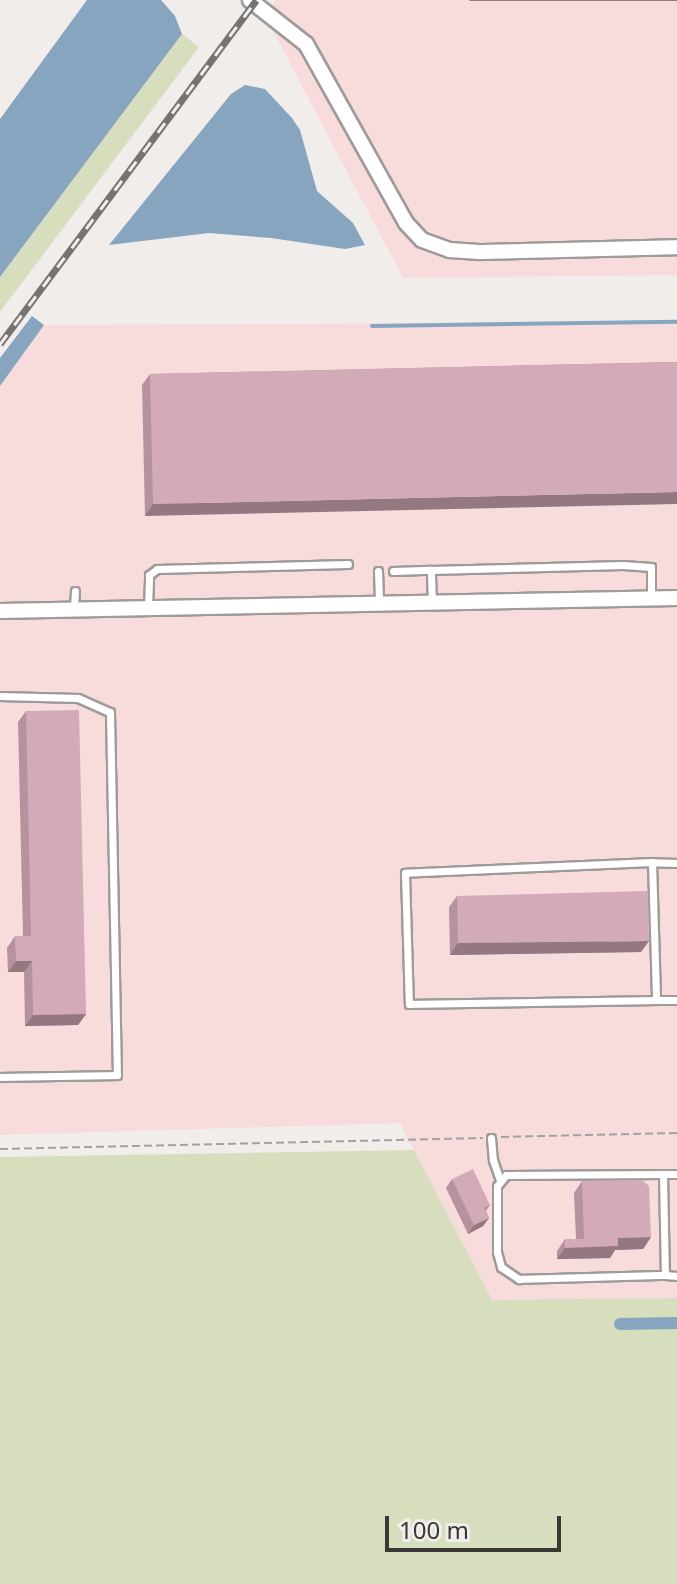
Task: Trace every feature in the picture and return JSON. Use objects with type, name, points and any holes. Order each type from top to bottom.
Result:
[{"type":"street","points":[[250,0],[306,44],[406,223],[422,240],[450,250],[479,252],[677,247]]},
{"type":"street","points":[[0,611],[677,598]]},
{"type":"lane","points":[[148,608],[149,575],[157,569],[348,564]]},
{"type":"lane","points":[[393,571],[651,567],[651,598]]},
{"type":"lane","points":[[431,570],[432,603]]},
{"type":"lane","points":[[378,571],[379,604]]},
{"type":"lane","points":[[74,609],[75,591]]},
{"type":"lane","points":[[0,696],[78,698],[110,712],[117,1075],[0,1077]]},
{"type":"lane","points":[[652,862],[656,1000]]},
{"type":"lane","points":[[677,863],[405,873],[409,1004],[677,1000]]},
{"type":"lane","points":[[491,1138],[493,1160],[500,1180]]},
{"type":"lane","points":[[677,1174],[517,1174],[506,1175],[497,1186],[497,1252],[501,1267],[509,1275],[519,1279],[677,1276]]},
{"type":"lane","points":[[663,1174],[665,1275]]},
{"type":"path","points":[[0,1149],[677,1133]]},
{"type":"shaded area","points":[[276,0],[677,0],[677,275],[403,278],[264,14]]},
{"type":"shaded area","points":[[677,322],[677,1298],[492,1301],[400,1123],[0,1135],[0,386],[44,325]]},
{"type":"green space","points":[[182,34],[199,47],[0,312],[0,277]]},
{"type":"green space","points":[[414,1150],[492,1300],[677,1298],[677,1584],[0,1584],[0,1157]]},
{"type":"water","points":[[87,0],[161,0],[175,16],[182,34],[0,277],[0,119]]},
{"type":"water","points":[[245,85],[265,89],[292,118],[300,130],[317,191],[353,223],[365,245],[345,249],[209,233],[109,245],[231,94]]},
{"type":"water","points":[[32,316],[44,325],[0,386],[0,358]]},
{"type":"building","points":[[677,362],[677,492],[153,504],[150,374]]},
{"type":"building","points":[[79,710],[86,1014],[33,1015],[32,961],[16,961],[15,936],[31,936],[26,711]]},
{"type":"building","points":[[648,891],[649,941],[458,943],[457,896]]},
{"type":"building","points":[[473,1169],[490,1205],[484,1208],[489,1218],[474,1225],[452,1179]]},
{"type":"building","points":[[642,1180],[649,1186],[651,1237],[618,1238],[618,1246],[565,1248],[565,1239],[584,1239],[582,1181]]},
{"type":"waterway","points":[[372,326],[677,322]]},
{"type":"waterway","points":[[620,1324],[677,1323]]},
{"type":"railway","points":[[0,344],[256,0]]}]
